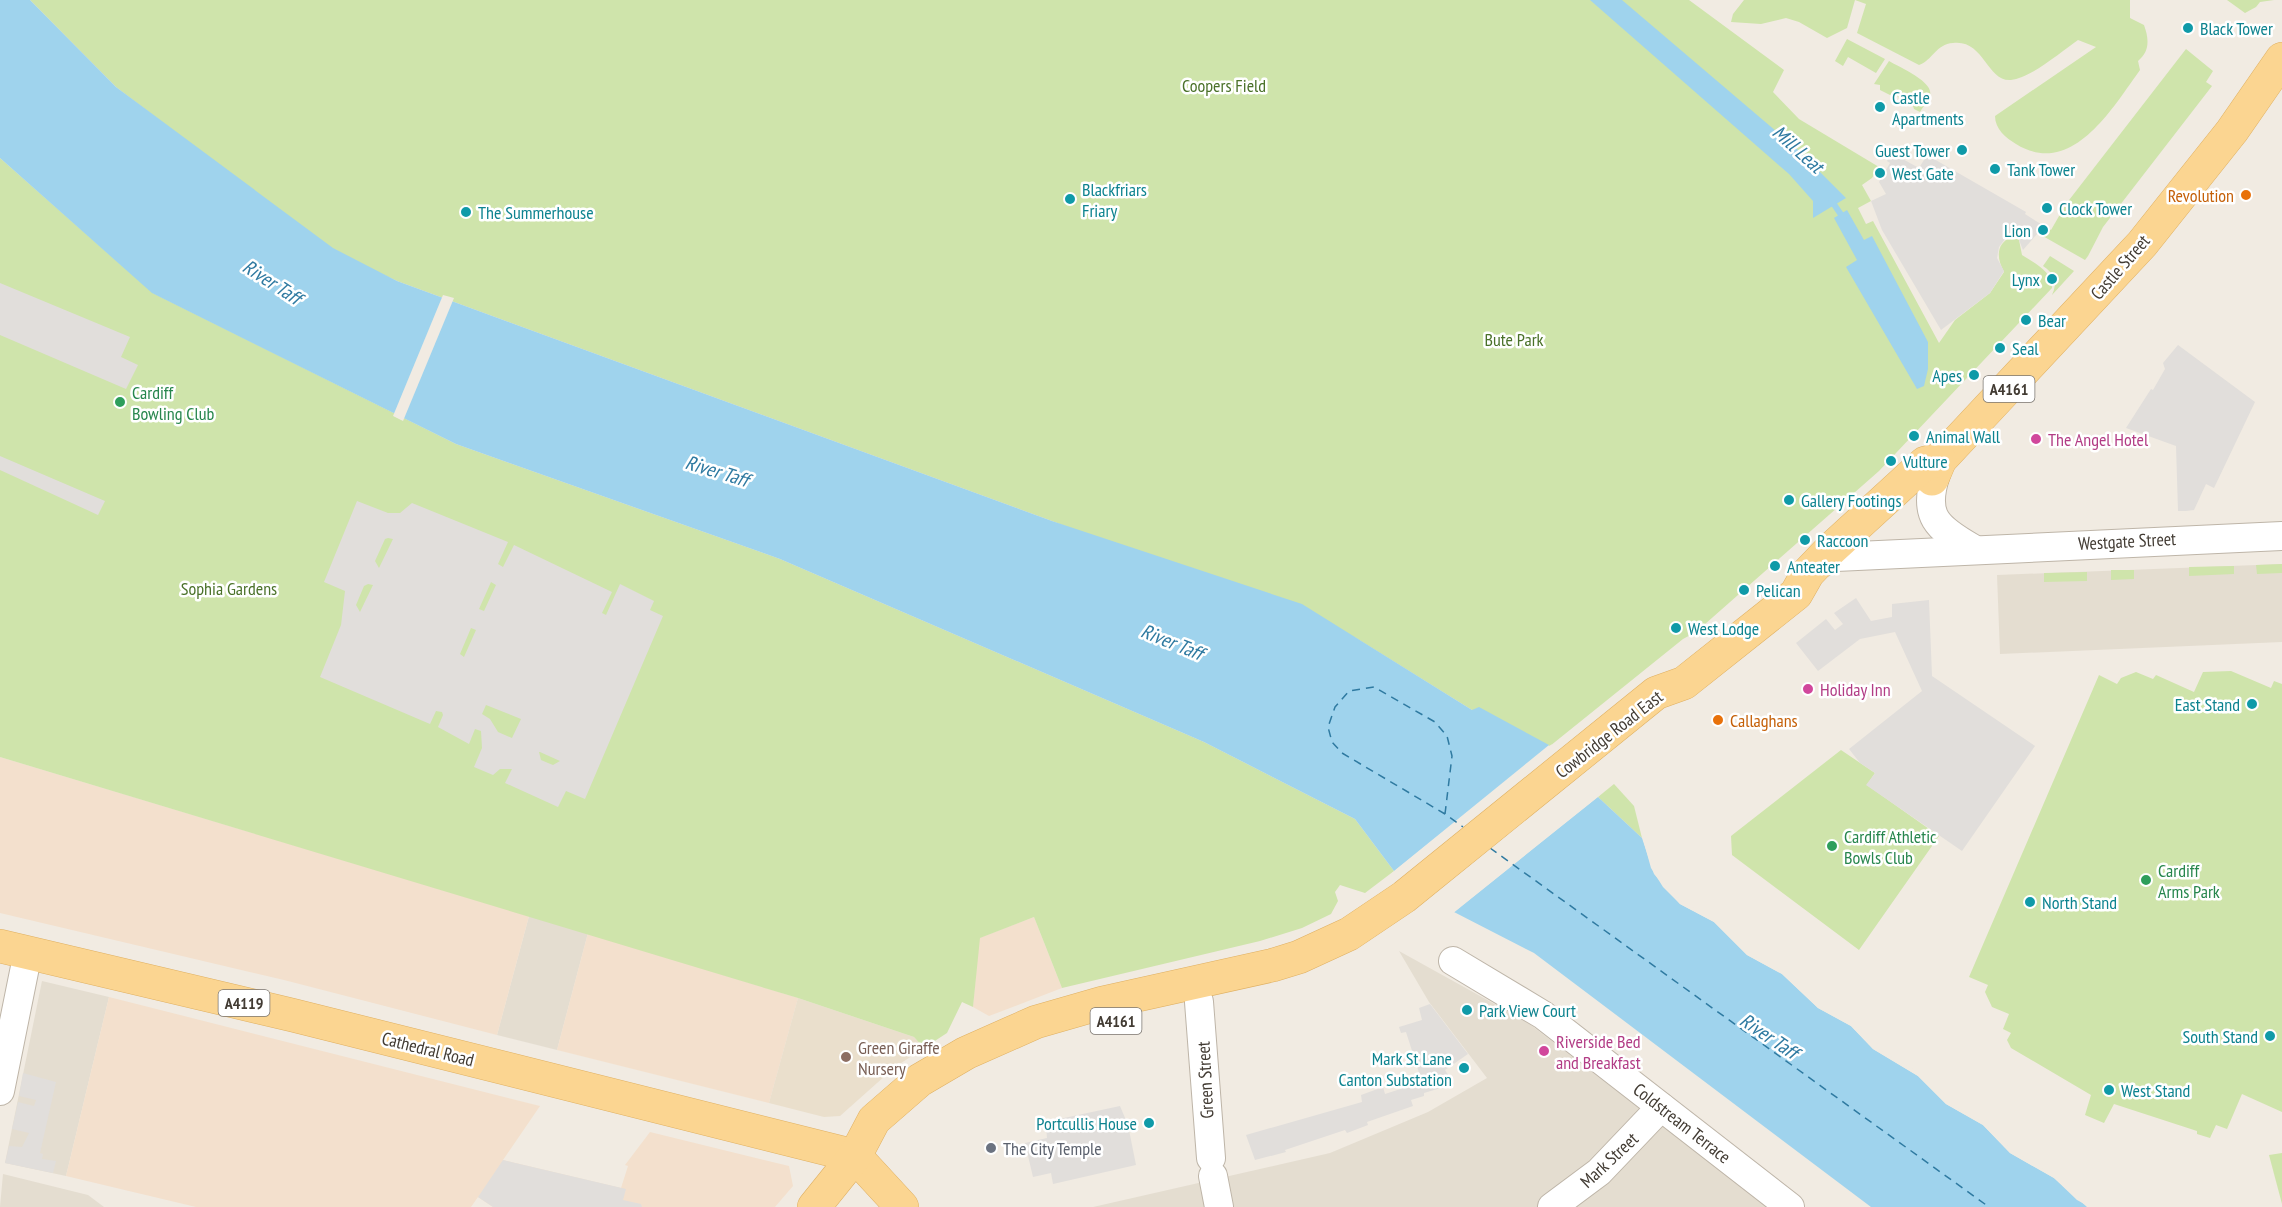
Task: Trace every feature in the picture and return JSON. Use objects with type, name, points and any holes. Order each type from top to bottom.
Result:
[{"type":"main road","name":"Castle Street","points":[[1796,594],[1822,588],[1870,551],[1938,467],[2142,244],[2232,131],[2282,59]]},
{"type":"main road","name":"Castle Street","points":[[1684,683],[1796,594],[1808,573],[1830,550],[1925,463],[1938,467]]},
{"type":"main road","name":"Cowbridge Road East","points":[[855,1156],[888,1134],[942,1091],[1014,1054],[1087,1028],[1273,985],[1325,967],[1375,942],[1414,902],[1592,759],[1656,693],[1684,683]]},
{"type":"main road","name":"Cowbridge Road East","points":[[814,1207],[855,1156],[874,1120],[896,1099],[920,1080],[986,1043],[1036,1022],[1076,1010],[1299,957],[1414,902]]},
{"type":"main road","name":"Cathedral Road","points":[[14,949],[292,1014],[855,1156]]},
{"type":"main road","points":[[855,1156],[902,1207]]},
{"type":"street","points":[[1938,467],[1929,500],[1932,513],[1943,529],[1972,548]]},
{"type":"street","points":[[1870,551],[1869,522],[1875,510]]},
{"type":"street","name":"Westgate Street","points":[[1817,565],[1836,557],[1870,551],[2282,536]]},
{"type":"street","points":[[0,1090],[14,949]]},
{"type":"street","name":"Coldstream Terrace","points":[[1453,961],[1536,1010],[1790,1207]]},
{"type":"street","name":"Green Street","points":[[1199,1002],[1212,1167],[1219,1207]]},
{"type":"street","name":"Mark Street","points":[[1552,1207],[1599,1172],[1661,1107]]},
{"type":"shaded area","points":[[1895,146],[1903,150],[1899,157],[1919,168],[1927,155],[2026,212],[2025,214],[2044,226],[2023,250],[2019,240],[2013,236],[2005,239],[1999,247],[1997,258],[2004,271],[1990,293],[1941,330],[1882,230],[1871,201],[1886,194],[1879,182],[1890,163],[1887,161]]},
{"type":"shaded area","points":[[0,283],[130,337],[121,357],[138,365],[126,389],[0,335]]},
{"type":"shaded area","points":[[2178,345],[2255,402],[2214,488],[2206,484],[2194,510],[2186,511],[2178,511],[2176,446],[2126,428],[2165,369],[2163,363]]},
{"type":"shaded area","points":[[0,456],[105,501],[98,515],[0,470]]},
{"type":"shaded area","points":[[357,501],[388,513],[400,513],[412,503],[508,542],[498,564],[503,567],[514,545],[612,592],[602,613],[606,615],[620,584],[654,601],[650,610],[663,616],[585,799],[566,791],[558,807],[505,783],[512,769],[500,769],[493,775],[474,767],[482,748],[481,731],[475,729],[469,744],[438,727],[442,712],[436,711],[430,724],[320,677],[341,625],[345,591],[324,582]],"holes":[[[385,539],[393,539],[379,568],[375,561]],[[491,582],[496,585],[484,611],[479,609]],[[373,585],[360,612],[356,605],[364,586]],[[471,628],[476,630],[464,657],[460,654]],[[486,705],[521,719],[512,738],[498,732],[490,719],[482,714]],[[539,752],[560,761],[553,765],[541,760]]]},
{"type":"shaded area","points":[[2282,564],[2282,642],[2000,654],[1997,575]]},
{"type":"shaded area","points":[[1856,598],[1871,621],[1892,617],[1892,604],[1929,600],[1932,676],[2035,746],[1962,851],[1866,785],[1875,773],[1860,763],[1849,749],[1922,691],[1895,632],[1860,639],[1818,671],[1796,643],[1826,619],[1835,630],[1843,624],[1834,613]]},
{"type":"shaded area","points":[[0,757],[529,916],[497,1035],[284,980],[0,913]]},
{"type":"shaded area","points":[[529,916],[588,933],[557,1050],[497,1035]]},
{"type":"shaded area","points":[[1034,917],[1062,988],[989,1016],[973,1007],[979,938]]},
{"type":"shaded area","points":[[588,933],[798,998],[769,1103],[557,1050]]},
{"type":"shaded area","points":[[1399,951],[1527,1022],[1768,1207],[1093,1207],[1330,1153],[1428,1112],[1487,1078],[1429,1002]]},
{"type":"shaded area","points":[[42,981],[109,997],[66,1176],[5,1163]]},
{"type":"shaded area","points":[[109,997],[540,1106],[503,1160],[621,1188],[628,1166],[625,1165],[650,1132],[789,1166],[793,1186],[775,1207],[493,1207],[478,1197],[471,1207],[196,1207],[66,1176]]},
{"type":"shaded area","name":"Green Giraffe Nursery","points":[[798,998],[914,1037],[924,1048],[895,1067],[840,1116],[824,1117],[769,1103]]},
{"type":"shaded area","points":[[1430,1004],[1468,1054],[1445,1070],[1454,1084],[1424,1093],[1424,1096],[1411,1100],[1413,1106],[1367,1122],[1368,1125],[1347,1133],[1345,1130],[1285,1150],[1286,1152],[1255,1160],[1246,1135],[1362,1102],[1361,1095],[1383,1087],[1385,1094],[1422,1082],[1406,1032],[1401,1033],[1399,1027],[1422,1020],[1419,1008]]},
{"type":"shaded area","points":[[23,1073],[56,1082],[40,1153],[43,1154],[42,1159],[56,1161],[53,1173],[5,1163],[9,1146],[22,1147],[29,1133],[12,1129],[18,1102],[34,1106],[36,1100],[19,1096]]},
{"type":"shaded area","points":[[1120,1106],[1128,1125],[1136,1165],[1053,1184],[1051,1173],[1033,1177],[1025,1143],[1047,1138],[1046,1127],[1051,1125],[1050,1121]]},
{"type":"shaded area","points":[[503,1160],[626,1189],[623,1200],[641,1204],[642,1207],[493,1207],[478,1197]]},
{"type":"shaded area","points":[[3,1174],[88,1195],[104,1207],[0,1207]]},
{"type":"green space","name":"Bute Park","points":[[30,0],[1689,0],[1784,70],[1773,92],[1799,119],[1879,167],[1872,178],[1862,185],[1871,201],[1858,208],[1866,224],[1873,221],[1939,343],[1955,320],[1990,293],[2004,272],[1999,251],[2003,242],[2013,236],[2019,240],[2022,255],[2046,272],[2052,288],[1879,471],[1696,632],[1683,639],[1550,746],[1472,710],[1356,638],[1052,521],[397,281],[329,249],[116,87]]},
{"type":"green space","points":[[1744,0],[1855,0],[1847,28],[1827,38],[1799,22],[1786,18],[1761,24],[1731,22],[1733,14]]},
{"type":"green space","points":[[1855,0],[2130,0],[2130,18],[2144,25],[2147,44],[2145,53],[2138,61],[2140,70],[2104,119],[2089,134],[2073,146],[2055,152],[2036,152],[2016,144],[2005,136],[1995,121],[1995,116],[2096,47],[2078,40],[2037,69],[2011,80],[2003,79],[1996,74],[1979,53],[1963,44],[1953,43],[1942,46],[1928,60],[1919,65],[1857,33],[1866,4]]},
{"type":"green space","points":[[2227,0],[2274,0],[2260,2],[2245,13]]},
{"type":"green space","points":[[1847,39],[1885,59],[1876,73],[1848,57],[1843,66],[1835,61]]},
{"type":"green space","points":[[2186,49],[2213,71],[2206,82],[2212,86],[2103,227],[2085,260],[2041,235],[2046,227],[2051,230],[2066,204]]},
{"type":"green space","points":[[1889,61],[1927,85],[1930,96],[1920,112],[1914,109],[1912,103],[1906,104],[1895,94],[1890,95],[1880,90],[1880,85],[1874,84]]},
{"type":"green space","name":"Sophia Gardens","points":[[0,158],[153,293],[456,444],[780,559],[1204,742],[1355,819],[1394,871],[1365,893],[1340,885],[1335,892],[1338,901],[1331,914],[1302,928],[1260,941],[1062,988],[1034,917],[980,938],[973,1007],[962,1002],[947,1033],[924,1048],[914,1037],[798,998],[0,757]]},
{"type":"green space","points":[[2050,256],[2074,271],[2052,295],[2055,286],[2054,279],[2043,266]]},
{"type":"green space","points":[[2282,564],[2282,573],[2257,574],[2256,565]]},
{"type":"green space","points":[[2234,566],[2234,574],[2189,576],[2189,567]]},
{"type":"green space","points":[[2111,570],[2134,570],[2134,579],[2111,580]]},
{"type":"green space","points":[[2087,572],[2087,581],[2044,582],[2044,573]]},
{"type":"green space","name":"Cardiff Arms Park","points":[[2231,671],[2271,688],[2274,681],[2282,684],[2282,1112],[2242,1094],[2227,1129],[2216,1125],[2210,1138],[2197,1134],[2197,1131],[2114,1104],[2104,1123],[2085,1115],[2091,1095],[2011,1048],[2007,1040],[2011,1033],[2003,1029],[2009,1014],[1992,1007],[1985,992],[1988,985],[1969,977],[2099,675],[2117,684],[2121,678],[2136,672],[2153,679],[2156,675],[2194,692],[2203,672]]},
{"type":"green space","name":"Cardiff Athletic Bowls Club","points":[[1841,750],[1875,773],[1867,785],[1939,836],[1859,950],[1732,855],[1731,836]]},
{"type":"green space","points":[[1614,784],[1634,806],[1642,838],[1598,797]]},
{"type":"green space","points":[[2282,1153],[2282,1204],[2269,1155]]},
{"type":"water","name":"River Taff","points":[[0,0],[30,0],[116,87],[333,248],[397,281],[1052,521],[1302,604],[1472,710],[1479,707],[1549,745],[1394,871],[1355,819],[1204,742],[780,559],[456,444],[152,293],[0,158]]},
{"type":"water","points":[[1590,0],[1622,0],[1797,149],[1846,198],[1813,218],[1813,201],[1789,174]]},
{"type":"water","points":[[1847,210],[1864,240],[1872,236],[1928,342],[1928,369],[1924,386],[1917,389],[1846,267],[1857,260],[1834,218]]},
{"type":"water","name":"River Taff","points":[[1598,797],[1642,838],[1654,874],[1680,904],[1714,922],[1747,955],[1782,974],[1818,1008],[1851,1026],[1873,1049],[1918,1076],[1946,1104],[1983,1125],[2010,1153],[2054,1178],[2087,1207],[1871,1207],[1534,953],[1454,912]]},
{"type":"pier","points":[[443,295],[454,298],[403,421],[393,416]]},
{"type":"pier","points":[[1552,744],[1548,751],[1513,780],[1396,873],[1392,873]]},
{"type":"pier","points":[[1596,795],[1600,795],[1452,914],[1452,910]]},
{"type":"pier","points":[[1641,832],[1657,873],[1681,901],[1715,920],[1749,952],[1784,971],[1819,1005],[1853,1023],[1875,1047],[1920,1073],[1948,1102],[1984,1123],[2012,1150],[2056,1176],[2090,1207],[2077,1200],[2054,1178],[2010,1153],[1983,1125],[1946,1104],[1918,1076],[1873,1049],[1851,1026],[1818,1008],[1782,974],[1747,955],[1714,922],[1680,904],[1663,887],[1651,868]]},
{"type":"waterway","name":"Mill Leat","points":[[1831,200],[1844,219]]},
{"type":"ferry route","points":[[1445,814],[1452,756],[1447,736],[1435,722],[1374,687],[1349,691],[1335,707],[1328,727],[1332,742],[1342,753],[1463,827]]},
{"type":"ferry route","points":[[1490,848],[1989,1207]]},
{"type":"place","name":"Black Tower","points":[[2188,28]]},
{"type":"place","name":"Castle Apartments","points":[[1880,107]]},
{"type":"place","name":"Guest Tower","points":[[1962,150]]},
{"type":"place","name":"Tank Tower","points":[[1995,169]]},
{"type":"place","name":"West Gate","points":[[1880,173]]},
{"type":"place","name":"Revolution","points":[[2246,195]]},
{"type":"place","name":"Blackfriars Friary","points":[[1070,199]]},
{"type":"place","name":"Clock Tower","points":[[2047,208]]},
{"type":"place","name":"The Summerhouse","points":[[466,212]]},
{"type":"place","name":"Lion","points":[[2043,230]]},
{"type":"place","name":"Lynx","points":[[2052,279]]},
{"type":"place","name":"Bear","points":[[2026,320]]},
{"type":"place","name":"Seal","points":[[2000,348]]},
{"type":"place","name":"Apes","points":[[1974,375]]},
{"type":"place","name":"Cardiff Bowling Club","points":[[120,402]]},
{"type":"place","name":"Animal Wall","points":[[1914,436]]},
{"type":"place","name":"The Angel Hotel","points":[[2036,439]]},
{"type":"place","name":"Vulture","points":[[1891,461]]},
{"type":"place","name":"Gallery Footings","points":[[1789,500]]},
{"type":"place","name":"Raccoon","points":[[1805,540]]},
{"type":"place","name":"Anteater","points":[[1775,566]]},
{"type":"place","name":"Pelican","points":[[1744,590]]},
{"type":"place","name":"West Lodge","points":[[1676,628]]},
{"type":"place","name":"Holiday Inn","points":[[1808,689]]},
{"type":"place","name":"East Stand","points":[[2252,704]]},
{"type":"place","name":"Callaghans","points":[[1718,720]]},
{"type":"place","name":"Cardiff Athletic Bowls Club","points":[[1832,846]]},
{"type":"place","name":"Cardiff Arms Park","points":[[2146,880]]},
{"type":"place","name":"North Stand","points":[[2030,902]]},
{"type":"place","name":"Park View Court","points":[[1467,1010]]},
{"type":"place","name":"South Stand","points":[[2270,1036]]},
{"type":"place","name":"Riverside Bed and Breakfast","points":[[1544,1051]]},
{"type":"place","name":"Green Giraffe Nursery","points":[[846,1057]]},
{"type":"place","name":"Mark St Lane Canton Substation","points":[[1464,1068]]},
{"type":"place","name":"West Stand","points":[[2109,1090]]},
{"type":"place","name":"Portcullis House","points":[[1149,1123]]},
{"type":"place","name":"The City Temple","points":[[991,1148]]},
{"type":"park label","name":"Coopers Field","points":[[1224,85]]}]
